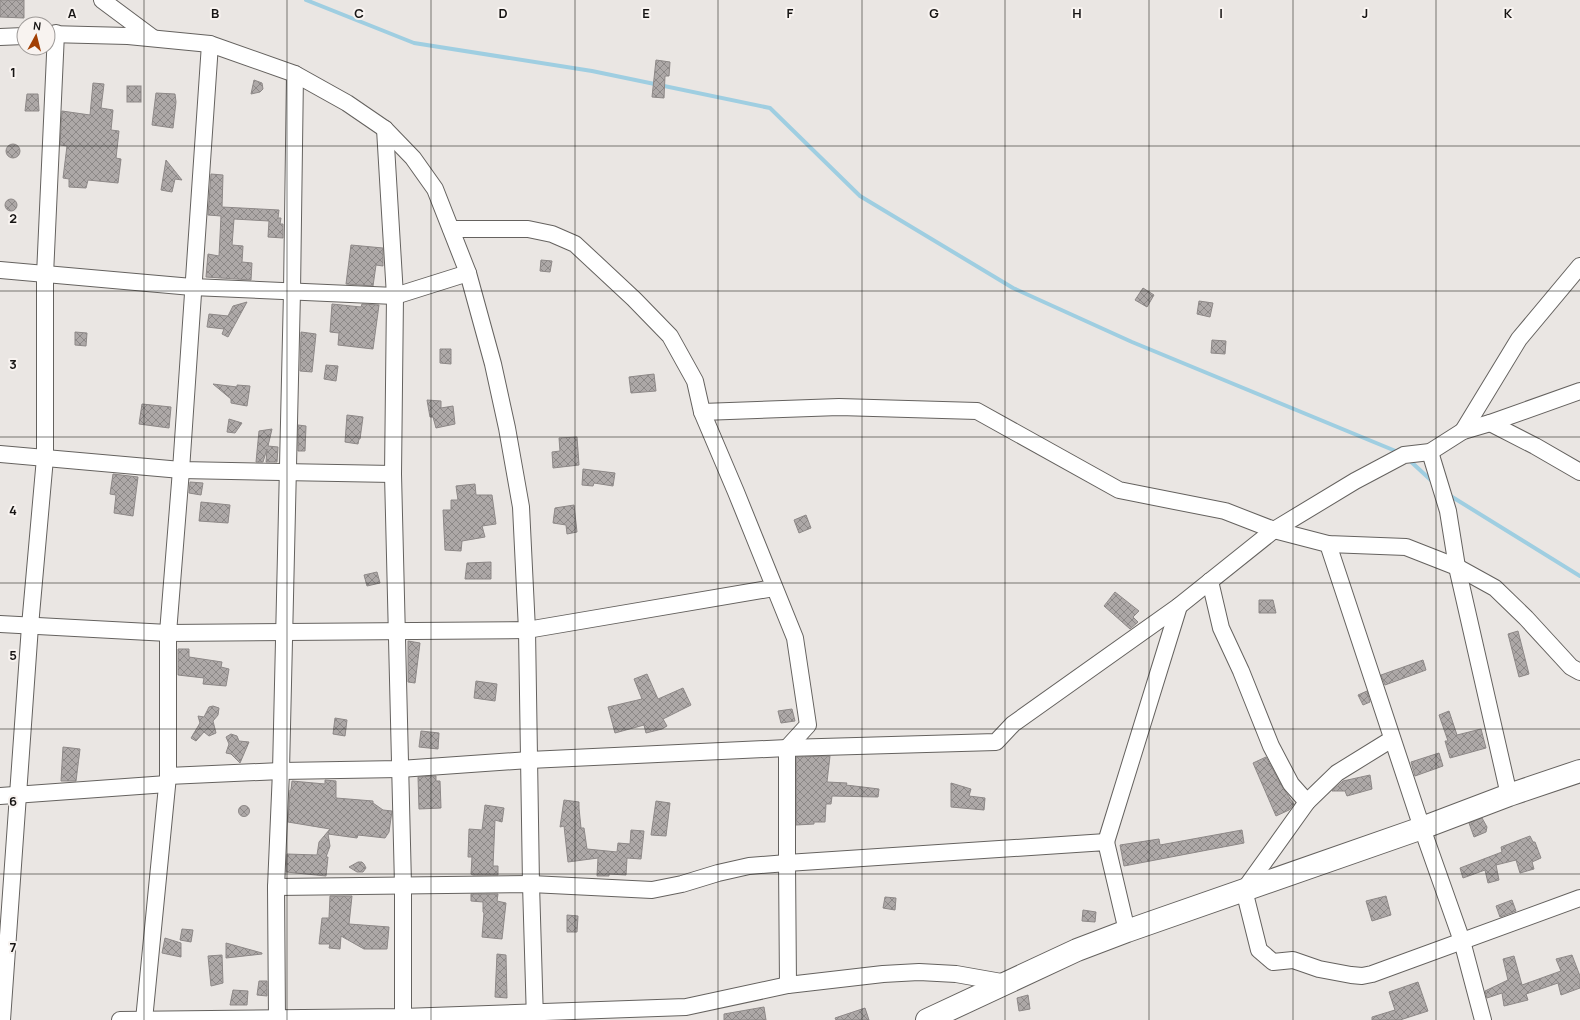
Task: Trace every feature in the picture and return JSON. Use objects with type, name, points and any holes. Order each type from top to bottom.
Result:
[{"type":"main road","points":[[927,1020],[1077,950],[1127,930],[1422,828],[1509,795],[1580,771]]},
{"type":"street","points":[[102,0],[153,38]]},
{"type":"street","points":[[56,34],[128,36],[210,44],[295,74],[347,103],[385,129],[413,158],[435,189],[468,273],[493,364],[507,428],[521,507],[527,630],[534,1016]]},
{"type":"street","points":[[0,38],[16,37]]},
{"type":"street","points":[[144,1020],[167,780],[168,633],[181,470],[192,287],[210,44]]},
{"type":"street","points":[[2,1020],[30,626],[45,458],[45,275],[51,56]]},
{"type":"street","points":[[277,1020],[276,887],[281,770],[292,292],[295,74]]},
{"type":"street","points":[[385,129],[395,296],[393,474],[403,885],[403,1019]]},
{"type":"street","points":[[451,229],[528,229],[552,234],[575,244],[634,299],[670,336],[695,382],[702,412],[736,492],[794,638],[808,725],[787,748],[788,985]]},
{"type":"street","points":[[1463,430],[1519,339],[1580,266]]},
{"type":"street","points":[[0,270],[192,287],[395,296],[468,273]]},
{"type":"street","points":[[0,796],[281,770],[400,769],[529,760],[787,748],[996,742],[1013,724],[1179,606],[1274,530],[1355,481],[1404,455],[1430,452],[1463,430],[1490,423],[1580,391]]},
{"type":"street","points":[[702,412],[839,406],[977,411],[1119,490],[1225,511],[1274,530],[1328,544],[1406,548],[1457,567],[1495,588],[1526,618],[1571,667],[1580,672]]},
{"type":"street","points":[[1490,423],[1535,446],[1580,472]]},
{"type":"street","points":[[1430,452],[1448,511],[1457,567],[1509,795]]},
{"type":"street","points":[[0,454],[181,470],[393,474]]},
{"type":"street","points":[[1328,544],[1422,828],[1462,941],[1483,1020]]},
{"type":"street","points":[[1210,581],[1221,628],[1241,671],[1271,746],[1291,784],[1307,802]]},
{"type":"street","points":[[0,624],[168,633],[527,630],[774,588]]},
{"type":"street","points":[[1127,930],[1106,842],[1179,606]]},
{"type":"street","points":[[1392,738],[1337,773],[1307,802],[1244,890],[1259,950],[1273,962],[1293,960],[1319,969],[1351,975],[1362,976],[1372,974],[1580,898]]},
{"type":"street","points":[[276,887],[531,884],[652,890],[682,884],[718,872],[749,866],[1106,842]]},
{"type":"street","points":[[120,1020],[403,1019],[534,1016],[686,1007],[788,985],[883,974],[919,972],[956,974],[1007,983]]},
{"type":"building","points":[[0,0],[24,0],[24,16],[16,16],[16,18],[0,17]]},
{"type":"building","points":[[656,60],[670,62],[669,76],[665,76],[664,98],[652,97]]},
{"type":"building","points":[[254,80],[262,83],[263,89],[260,92],[251,94]]},
{"type":"building","points":[[93,83],[104,84],[101,108],[113,110],[111,130],[119,131],[116,158],[121,159],[118,183],[88,180],[86,188],[69,187],[69,179],[63,178],[67,146],[60,145],[62,111],[90,115]]},
{"type":"building","points":[[127,86],[141,86],[141,102],[127,102]]},
{"type":"building","points":[[156,93],[175,94],[176,102],[173,128],[152,125]]},
{"type":"building","points":[[27,94],[38,94],[39,111],[25,111]]},
{"type":"building","points":[[13,144],[18,146],[20,151],[18,156],[13,158],[8,156],[6,151],[8,146]]},
{"type":"building","points":[[166,160],[182,180],[175,179],[172,192],[161,190]]},
{"type":"building","points":[[211,174],[223,175],[222,207],[279,210],[278,218],[281,218],[280,224],[283,224],[283,238],[268,237],[269,221],[234,219],[232,245],[243,246],[242,262],[252,263],[251,280],[206,277],[208,254],[219,256],[221,216],[208,215]]},
{"type":"building","points":[[11,199],[15,201],[17,205],[15,209],[11,211],[7,209],[5,205],[7,201]]},
{"type":"building","points":[[351,245],[383,248],[383,266],[376,265],[373,286],[346,284]]},
{"type":"building","points":[[541,260],[552,261],[550,272],[540,271]]},
{"type":"building","points":[[1143,288],[1154,295],[1147,307],[1135,300]]},
{"type":"building","points":[[1199,301],[1213,303],[1210,317],[1197,314]]},
{"type":"building","points":[[247,302],[228,337],[222,334],[224,329],[207,327],[209,314],[228,316],[233,306]]},
{"type":"building","points":[[332,304],[361,307],[362,304],[379,305],[373,349],[338,345],[339,333],[330,332]]},
{"type":"building","points":[[75,332],[87,333],[86,346],[75,345]]},
{"type":"building","points":[[301,332],[316,334],[312,372],[300,371]]},
{"type":"building","points":[[1212,340],[1226,341],[1225,354],[1211,353]]},
{"type":"building","points":[[440,349],[451,349],[451,364],[440,363]]},
{"type":"building","points":[[326,365],[338,366],[336,381],[324,379]]},
{"type":"building","points":[[654,374],[656,391],[631,393],[629,377]]},
{"type":"building","points":[[213,384],[237,387],[237,385],[250,386],[247,406],[231,403],[231,399]]},
{"type":"building","points":[[427,400],[441,401],[441,408],[453,406],[455,424],[436,428],[433,417],[430,417]]},
{"type":"building","points":[[142,404],[171,407],[169,428],[139,424]]},
{"type":"building","points":[[347,415],[363,417],[358,444],[345,442]]},
{"type":"building","points":[[229,419],[242,423],[235,433],[227,432]]},
{"type":"building","points":[[298,425],[306,426],[305,451],[298,451]]},
{"type":"building","points":[[272,429],[268,446],[278,447],[277,462],[266,462],[267,449],[263,462],[256,462],[259,431]]},
{"type":"building","points":[[577,437],[579,465],[553,468],[552,452],[560,451],[559,438]]},
{"type":"building","points":[[583,469],[615,473],[613,486],[594,483],[593,486],[582,485]]},
{"type":"building","points":[[113,474],[138,477],[133,516],[114,513],[116,495],[110,494]]},
{"type":"building","points":[[190,482],[203,483],[201,495],[189,493]]},
{"type":"building","points":[[475,484],[476,495],[492,495],[496,524],[482,526],[485,537],[462,541],[461,551],[445,550],[443,510],[451,510],[451,500],[458,500],[456,486]]},
{"type":"building","points":[[201,502],[230,505],[228,523],[199,521]]},
{"type":"building","points":[[574,505],[577,532],[567,534],[566,525],[553,523],[555,508]]},
{"type":"building","points":[[806,515],[811,528],[799,533],[794,520]]},
{"type":"building","points":[[491,562],[491,579],[465,579],[467,563]]},
{"type":"building","points":[[377,572],[380,583],[367,586],[364,575]]},
{"type":"building","points":[[1115,592],[1139,611],[1133,617],[1138,622],[1130,629],[1104,606]]},
{"type":"building","points":[[1259,600],[1273,600],[1276,613],[1259,613]]},
{"type":"building","points":[[1518,631],[1529,674],[1519,677],[1508,634]]},
{"type":"building","points":[[408,641],[420,643],[415,683],[408,682]]},
{"type":"building","points":[[178,649],[189,649],[189,657],[222,662],[221,667],[229,669],[226,686],[203,684],[204,678],[178,675]]},
{"type":"building","points":[[1423,660],[1426,670],[1385,685],[1381,675]]},
{"type":"building","points":[[647,674],[658,699],[683,688],[691,705],[663,719],[667,726],[662,729],[646,733],[644,725],[615,733],[608,707],[642,699],[634,679]]},
{"type":"building","points":[[476,681],[497,684],[495,701],[474,698]]},
{"type":"building","points":[[1367,691],[1370,702],[1363,705],[1358,695]]},
{"type":"building","points":[[213,706],[219,708],[218,715],[213,721],[216,733],[209,736],[204,732],[196,741],[191,738],[200,723],[198,716],[204,717],[209,707]]},
{"type":"building","points":[[792,709],[795,721],[781,723],[778,711]]},
{"type":"building","points":[[1449,711],[1457,735],[1481,729],[1486,748],[1450,758],[1445,741],[1448,741],[1439,715]]},
{"type":"building","points":[[335,718],[347,720],[345,736],[333,734]]},
{"type":"building","points":[[421,731],[439,733],[438,749],[419,747]]},
{"type":"building","points":[[231,734],[237,736],[239,741],[249,742],[240,763],[231,754],[226,753],[229,744],[226,737]]},
{"type":"building","points":[[63,747],[80,749],[76,781],[61,781]]},
{"type":"building","points":[[1439,753],[1443,766],[1415,776],[1411,762]]},
{"type":"building","points":[[830,756],[827,782],[847,783],[846,785],[879,789],[878,797],[832,796],[831,804],[826,804],[825,822],[796,825],[796,757]]},
{"type":"building","points":[[1266,757],[1283,788],[1294,804],[1289,810],[1276,816],[1253,763]]},
{"type":"building","points":[[1370,775],[1372,789],[1347,796],[1345,791],[1332,791],[1343,781]]},
{"type":"building","points":[[436,776],[436,781],[440,781],[441,808],[419,809],[418,777]]},
{"type":"building","points":[[325,780],[336,781],[336,798],[373,801],[373,803],[383,810],[392,811],[389,832],[385,838],[358,835],[357,838],[328,834],[330,846],[326,857],[328,857],[326,876],[286,872],[287,854],[317,855],[319,842],[330,829],[288,822],[292,781],[325,784]]},
{"type":"building","points":[[951,783],[971,789],[969,796],[985,798],[984,810],[951,807]]},
{"type":"building","points":[[564,800],[579,802],[581,828],[584,828],[587,849],[617,852],[618,843],[630,844],[631,830],[644,831],[641,859],[627,858],[626,875],[609,874],[609,876],[597,876],[598,858],[568,862],[564,826],[560,827]]},
{"type":"building","points":[[656,801],[670,803],[666,836],[651,835]]},
{"type":"building","points":[[244,805],[248,807],[250,811],[248,815],[244,817],[240,815],[238,811],[240,807]]},
{"type":"building","points":[[485,805],[504,808],[502,822],[495,820],[493,866],[498,866],[498,875],[471,874],[472,857],[468,857],[469,829],[482,830]]},
{"type":"building","points":[[1482,818],[1487,827],[1486,832],[1474,837],[1469,823]]},
{"type":"building","points":[[1242,830],[1244,843],[1124,866],[1120,845],[1159,839],[1160,845]]},
{"type":"building","points":[[1530,836],[1533,842],[1535,842],[1541,858],[1532,862],[1534,869],[1520,873],[1516,860],[1496,865],[1499,880],[1488,883],[1485,870],[1463,878],[1460,868],[1502,852],[1501,847]]},
{"type":"building","points":[[358,862],[362,862],[366,868],[363,872],[357,872],[349,867]]},
{"type":"building","points":[[471,894],[498,894],[497,901],[506,903],[502,939],[482,937],[484,913],[483,902],[471,901]]},
{"type":"building","points":[[330,896],[352,896],[349,924],[389,927],[387,949],[364,949],[341,936],[340,949],[329,948],[330,944],[319,944],[322,918],[329,918]]},
{"type":"building","points":[[1386,896],[1391,915],[1372,921],[1366,901]]},
{"type":"building","points":[[885,897],[896,898],[895,910],[883,908]]},
{"type":"building","points":[[1512,900],[1516,911],[1500,917],[1496,906]]},
{"type":"building","points":[[1083,910],[1096,912],[1095,922],[1082,921]]},
{"type":"building","points":[[567,915],[578,916],[577,932],[567,932]]},
{"type":"building","points":[[182,929],[193,930],[191,942],[180,940]]},
{"type":"building","points":[[165,938],[181,943],[181,957],[162,953]]},
{"type":"building","points":[[226,943],[262,953],[262,954],[226,958]]},
{"type":"building","points":[[497,954],[506,955],[507,998],[495,997]]},
{"type":"building","points":[[222,955],[223,983],[211,986],[208,956]]},
{"type":"building","points":[[1572,955],[1580,976],[1580,988],[1561,995],[1558,983],[1526,994],[1528,1000],[1504,1006],[1502,993],[1487,998],[1485,991],[1508,980],[1503,959],[1514,956],[1522,985],[1561,971],[1556,959]]},
{"type":"building","points":[[259,981],[267,981],[267,996],[257,995]]},
{"type":"building","points":[[1418,982],[1428,1011],[1400,1020],[1372,1020],[1372,1017],[1395,1010],[1389,992]]},
{"type":"building","points":[[233,990],[248,991],[247,1005],[230,1005]]},
{"type":"building","points":[[1028,995],[1030,1009],[1019,1011],[1017,998]]},
{"type":"building","points":[[764,1007],[766,1020],[724,1020],[724,1014]]},
{"type":"building","points":[[865,1008],[869,1020],[836,1020],[835,1018]]},
{"type":"waterway","points":[[306,0],[414,43],[592,71],[770,108],[860,196],[1013,288],[1132,342],[1398,452]]},
{"type":"waterway","points":[[1408,459],[1434,483]]},
{"type":"waterway","points":[[1449,495],[1580,576]]}]
